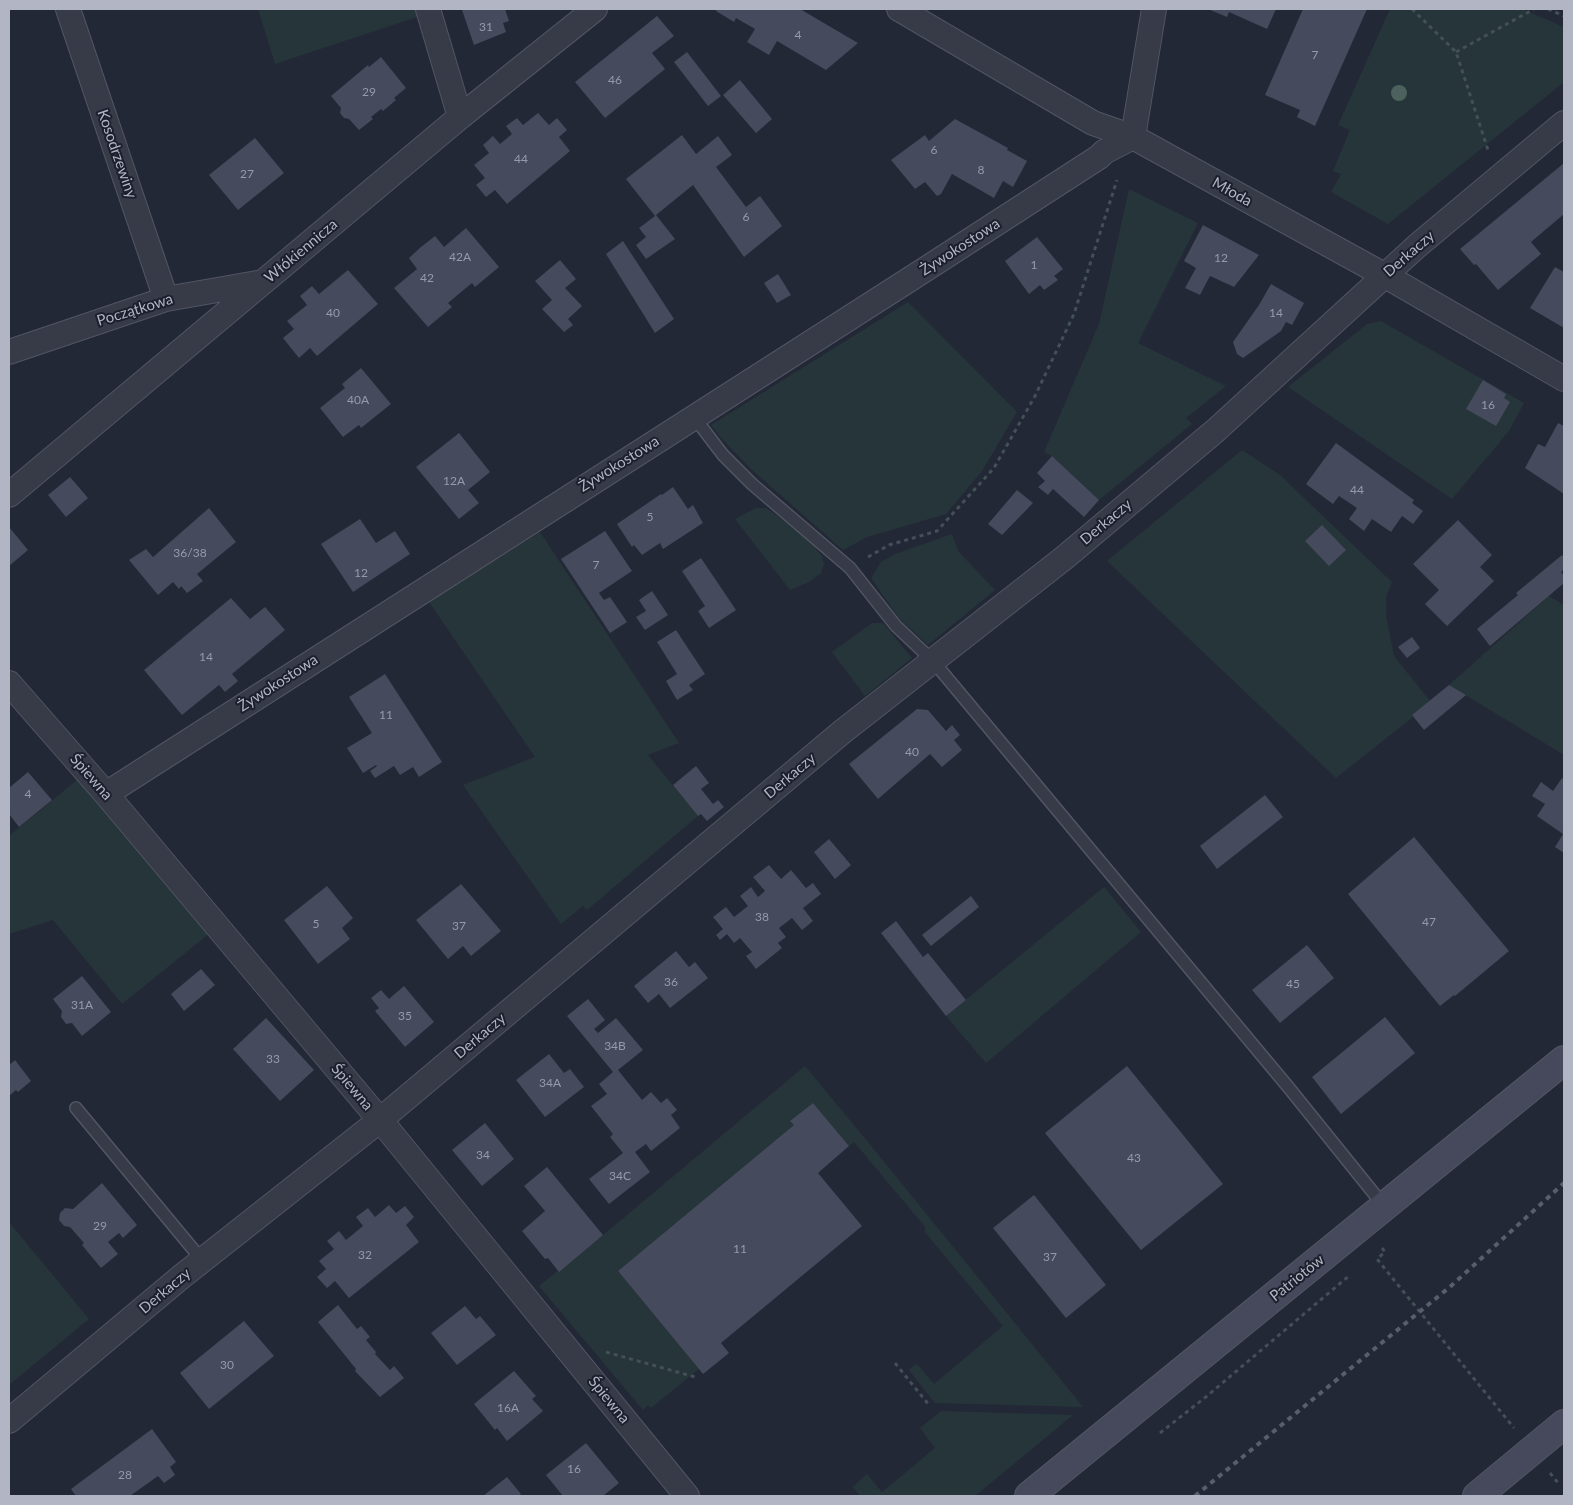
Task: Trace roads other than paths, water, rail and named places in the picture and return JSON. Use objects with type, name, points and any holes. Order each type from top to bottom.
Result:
[{"type":"main road","name":"Patriotów","points":[[1029,1496],[1564,1060]]},
{"type":"main road","points":[[1477,1496],[1564,1424]]},
{"type":"street","name":"Kosodrzewiny","points":[[68,9],[166,299]]},
{"type":"street","points":[[428,9],[460,117]]},
{"type":"street","name":"Włókiennicza","points":[[9,495],[460,117],[595,9]]},
{"type":"street","name":"Młoda","points":[[899,9],[1093,123],[1133,137],[1384,275],[1564,378]]},
{"type":"street","points":[[1133,137],[1154,9]]},
{"type":"street","name":"Derkaczy","points":[[9,1421],[202,1260],[380,1120],[842,732],[1064,558],[1215,431],[1384,275],[1564,122]]},
{"type":"street","name":"Żywokostowa","points":[[106,794],[1082,168],[1104,152],[1133,137]]},
{"type":"street","name":"Początkowa","points":[[9,352],[166,299],[265,281]]},
{"type":"street","name":"Śpiewna","points":[[9,683],[106,794],[380,1120],[688,1496]]},
{"type":"lane","points":[[694,417],[723,455],[752,484],[850,568],[896,626],[933,661],[1385,1207]]},
{"type":"lane","points":[[76,1108],[202,1260]]},
{"type":"railway","points":[[1195,1496],[1451,1286],[1564,1183]]}]
